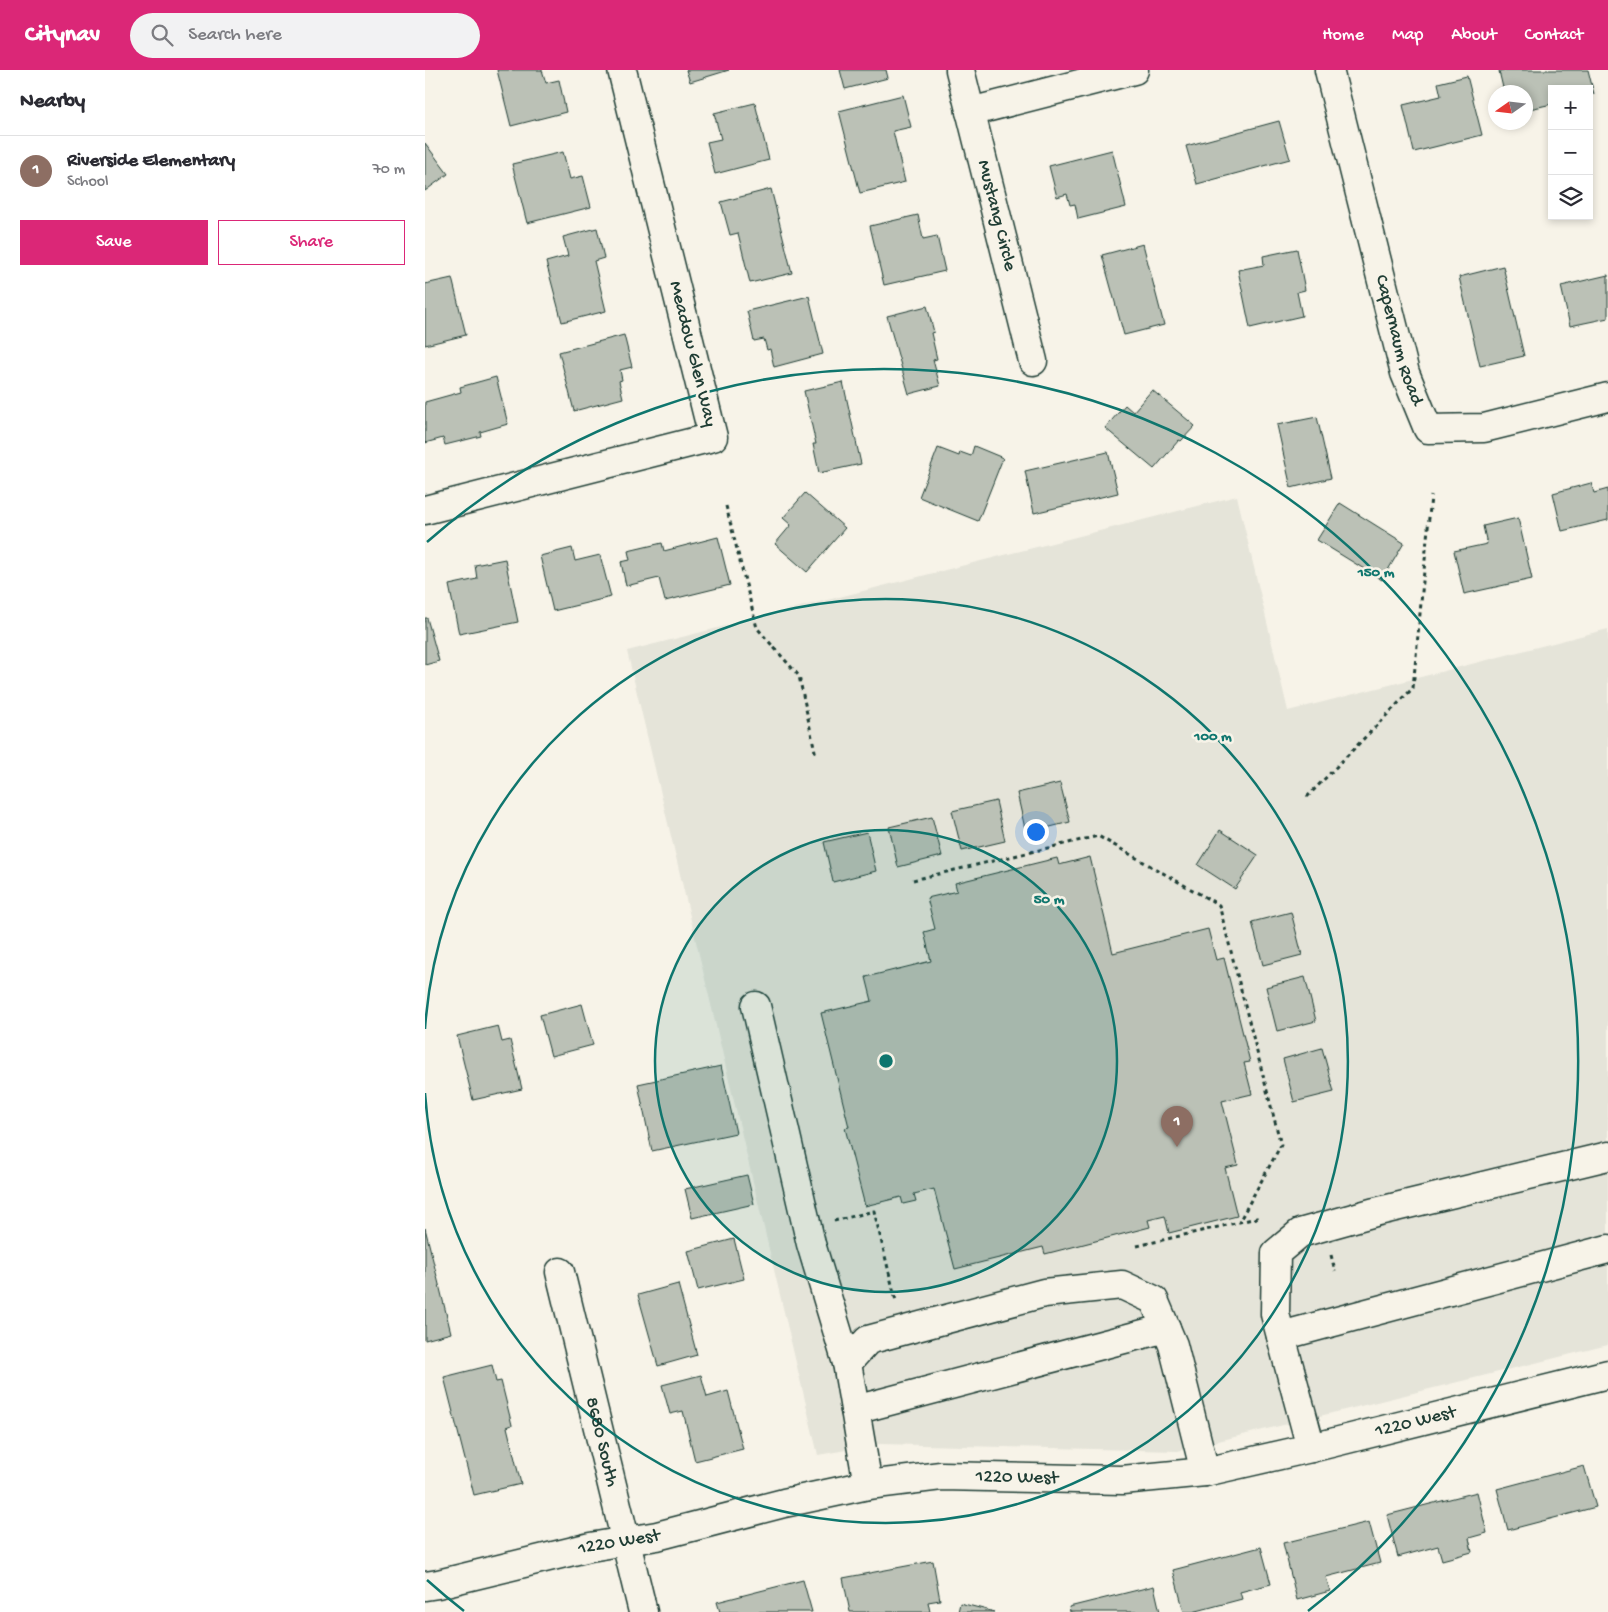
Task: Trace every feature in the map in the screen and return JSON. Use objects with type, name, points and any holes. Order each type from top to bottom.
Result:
[{"type":"street","name":"Meadow Glen Way","points":[[425,510],[713,437],[621,70]]},
{"type":"street","name":"Mustang Circle","points":[[960,70],[1033,361]]},
{"type":"street","points":[[970,112],[1134,70]]},
{"type":"street","name":"Capernaum Road","points":[[1329,70],[1405,373],[1428,428],[1484,428],[1608,397]]},
{"type":"street","points":[[757,1006],[811,1244],[847,1363],[867,1485]]},
{"type":"street","points":[[1311,1448],[1275,1314],[1276,1252],[1300,1233],[1375,1212],[1608,1156]]},
{"type":"street","points":[[1281,1336],[1608,1249]]},
{"type":"street","name":"8680 South","points":[[560,1272],[643,1612]]},
{"type":"street","points":[[847,1363],[868,1340],[1044,1293],[1122,1285],[1154,1300],[1173,1345],[1205,1472]]},
{"type":"street","points":[[855,1410],[1166,1328]]},
{"type":"street","name":"1220 West","points":[[425,1586],[590,1548],[657,1536],[867,1485],[941,1476],[1122,1480],[1205,1472],[1311,1448],[1608,1374]]},
{"type":"path","points":[[1307,798],[1413,688],[1431,496]]},
{"type":"path","points":[[726,506],[757,628],[799,676],[816,756]]},
{"type":"path","points":[[913,880],[1097,836],[1219,905],[1281,1145],[1239,1222]]},
{"type":"path","points":[[807,1227],[874,1211],[897,1304]]},
{"type":"path","points":[[1137,1246],[1261,1217]]},
{"type":"path","points":[[1331,1253],[1335,1271]]},
{"type":"shaded area","points":[[1237,496],[1288,711],[1608,629],[1608,1345],[1178,1451],[880,1444],[818,1455],[627,651]]},
{"type":"building","points":[[497,70],[542,70],[546,83],[559,80],[566,112],[511,126]]},
{"type":"building","points":[[686,70],[729,70],[690,82]]},
{"type":"building","points":[[840,70],[886,70],[888,78],[845,89]]},
{"type":"building","points":[[1588,70],[1592,85],[1548,85],[1548,105],[1533,108],[1533,85],[1502,85],[1499,71]]},
{"type":"building","points":[[1467,76],[1482,135],[1414,152],[1403,105],[1441,96],[1438,83]]},
{"type":"building","points":[[903,95],[911,127],[893,131],[905,182],[860,193],[839,111]]},
{"type":"building","points":[[755,103],[769,160],[715,174],[707,142],[721,139],[714,113]]},
{"type":"building","points":[[1279,121],[1290,159],[1197,184],[1186,146]]},
{"type":"building","points":[[425,143],[448,174],[425,191]]},
{"type":"building","points":[[1112,150],[1126,207],[1078,219],[1075,204],[1070,205],[1067,194],[1057,197],[1049,166]]},
{"type":"building","points":[[563,152],[570,179],[583,176],[591,207],[527,223],[512,164]]},
{"type":"building","points":[[771,189],[792,273],[750,283],[738,233],[730,235],[721,202]]},
{"type":"building","points":[[918,215],[923,239],[937,236],[945,271],[884,285],[870,226]]},
{"type":"building","points":[[597,228],[604,258],[594,261],[606,311],[562,322],[546,262],[568,256],[563,237]]},
{"type":"building","points":[[1143,244],[1164,325],[1124,335],[1102,255]]},
{"type":"building","points":[[1297,249],[1305,290],[1297,292],[1302,316],[1250,328],[1238,270],[1264,265],[1263,256]]},
{"type":"building","points":[[1503,266],[1524,356],[1480,366],[1459,277]]},
{"type":"building","points":[[1608,275],[1608,318],[1570,326],[1561,286]]},
{"type":"building","points":[[452,278],[466,335],[425,345],[425,284]]},
{"type":"building","points":[[809,296],[823,354],[774,367],[770,349],[767,350],[764,339],[754,341],[747,311]]},
{"type":"building","points":[[927,306],[934,332],[931,333],[937,359],[933,360],[940,386],[909,394],[887,316]]},
{"type":"building","points":[[624,335],[632,367],[620,370],[622,380],[619,381],[623,398],[574,411],[559,352]]},
{"type":"building","points":[[496,377],[508,424],[480,432],[481,436],[445,445],[443,438],[425,443],[425,402],[461,392],[460,387]]},
{"type":"building","points":[[843,382],[861,464],[819,473],[813,444],[816,444],[804,391]]},
{"type":"building","points":[[1152,390],[1195,426],[1181,441],[1179,440],[1154,469],[1105,428],[1125,405],[1133,412]]},
{"type":"building","points":[[1317,417],[1331,478],[1291,488],[1277,425]]},
{"type":"building","points":[[974,446],[1003,458],[978,521],[919,497],[938,448],[959,456],[960,452],[971,456]]},
{"type":"building","points":[[1108,452],[1118,493],[1034,513],[1025,471]]},
{"type":"building","points":[[1591,483],[1594,493],[1608,489],[1608,520],[1562,531],[1553,493]]},
{"type":"building","points":[[805,493],[845,528],[807,572],[775,544],[791,525],[783,518]]},
{"type":"building","points":[[1340,503],[1404,543],[1382,580],[1317,540]]},
{"type":"building","points":[[1518,518],[1532,579],[1464,594],[1454,551],[1487,544],[1483,526]]},
{"type":"building","points":[[718,537],[730,585],[665,601],[659,578],[626,586],[621,562],[630,560],[628,551],[662,543],[664,551]]},
{"type":"building","points":[[572,548],[575,561],[600,555],[611,597],[553,611],[540,556]]},
{"type":"building","points":[[505,559],[518,622],[459,634],[449,585],[477,579],[475,565]]},
{"type":"building","points":[[425,618],[427,618],[439,661],[425,665]]},
{"type":"building","points":[[1060,783],[1070,822],[1026,833],[1017,793]]},
{"type":"building","points":[[996,801],[1005,841],[962,851],[952,811]]},
{"type":"building","points":[[932,817],[942,856],[898,867],[889,827]]},
{"type":"building","points":[[1220,830],[1258,855],[1235,889],[1198,865]]},
{"type":"building","points":[[867,832],[876,871],[833,882],[824,842]]},
{"type":"building","points":[[1090,857],[1113,953],[1208,929],[1216,960],[1224,958],[1250,1062],[1244,1063],[1252,1094],[1222,1101],[1238,1165],[1225,1168],[1237,1216],[1169,1233],[1165,1216],[1148,1220],[1150,1227],[1045,1254],[1043,1247],[955,1269],[934,1189],[914,1194],[916,1201],[903,1204],[901,1197],[865,1206],[845,1128],[849,1127],[821,1013],[872,1001],[866,977],[931,961],[924,932],[935,929],[927,898],[957,891],[955,883],[1057,858],[1059,865]]},
{"type":"building","points":[[1291,912],[1302,955],[1263,965],[1252,922]]},
{"type":"building","points":[[1305,977],[1316,1021],[1277,1031],[1266,987]]},
{"type":"building","points":[[582,1004],[593,1045],[551,1056],[540,1015]]},
{"type":"building","points":[[498,1026],[502,1042],[510,1040],[522,1089],[473,1100],[457,1036]]},
{"type":"building","points":[[1322,1048],[1334,1092],[1294,1102],[1283,1059]]},
{"type":"building","points":[[721,1066],[736,1133],[652,1151],[638,1084]]},
{"type":"building","points":[[747,1175],[754,1204],[692,1218],[685,1189]]},
{"type":"building","points":[[425,1228],[451,1333],[425,1340]]},
{"type":"building","points":[[734,1239],[744,1279],[698,1290],[688,1251]]},
{"type":"building","points":[[678,1284],[697,1355],[658,1366],[638,1295]]},
{"type":"building","points":[[492,1365],[496,1382],[501,1381],[512,1425],[507,1427],[521,1484],[474,1495],[444,1377]]},
{"type":"building","points":[[701,1375],[707,1397],[728,1391],[743,1449],[695,1461],[683,1411],[670,1414],[662,1385]]},
{"type":"building","points":[[1584,1466],[1596,1507],[1508,1530],[1497,1489]]},
{"type":"building","points":[[1477,1492],[1487,1533],[1469,1538],[1472,1552],[1442,1560],[1438,1546],[1398,1557],[1387,1515]]},
{"type":"building","points":[[1369,1522],[1380,1563],[1326,1577],[1330,1591],[1297,1600],[1283,1543]]},
{"type":"building","points":[[1261,1547],[1271,1584],[1240,1592],[1242,1599],[1193,1612],[1184,1612],[1173,1570]]},
{"type":"building","points":[[933,1561],[940,1600],[928,1602],[930,1612],[850,1612],[843,1578]]},
{"type":"building","points":[[803,1580],[812,1612],[720,1612],[717,1602]]},
{"type":"building","points":[[1154,1586],[1160,1612],[1070,1612],[1069,1607]]},
{"type":"building","points":[[960,1603],[995,1612],[958,1612]]},
{"type":"place","name":"Riverside Elementary","points":[[1177,1147]]}]
